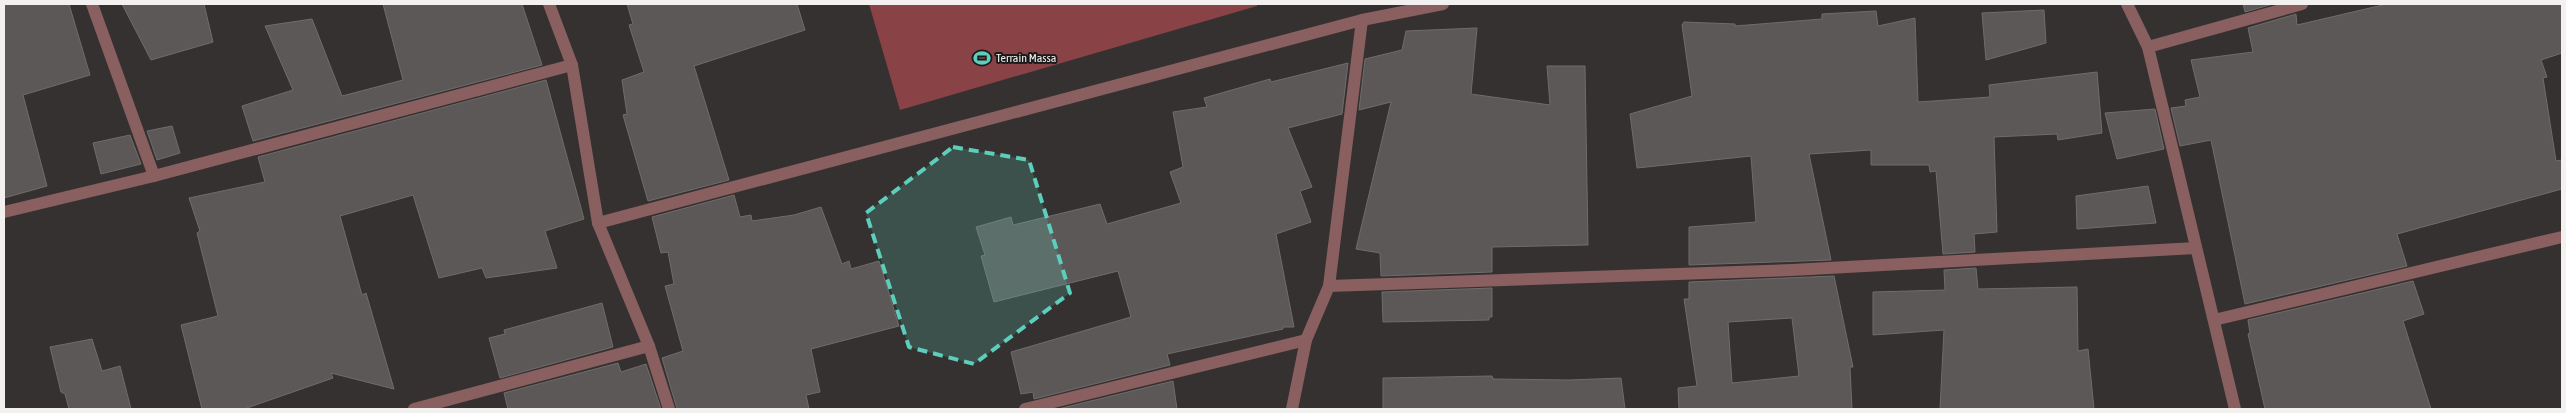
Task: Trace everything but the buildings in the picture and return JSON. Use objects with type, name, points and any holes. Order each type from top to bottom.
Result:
[{"type":"street","points":[[92,4],[154,176]]},
{"type":"street","points":[[549,4],[572,66],[598,223],[649,346],[669,409]]},
{"type":"street","points":[[598,223],[1362,20],[1443,4]]},
{"type":"street","points":[[2126,4],[2148,47],[2236,409]]},
{"type":"street","points":[[2148,47],[2302,4]]},
{"type":"street","points":[[1292,409],[1306,340],[1329,286],[1362,20]]},
{"type":"street","points":[[4,212],[154,176],[572,66]]},
{"type":"street","points":[[2214,320],[2562,237]]},
{"type":"street","points":[[1329,286],[1792,270],[2196,248]]},
{"type":"street","points":[[1025,409],[1306,340]]},
{"type":"street","points":[[414,409],[649,346]]},
{"type":"highlighted area","points":[[953,147],[1029,160],[1070,293],[974,364],[909,347],[866,213]]},
{"type":"shaded area","name":"Terrain Massa","points":[[869,4],[1257,4],[1257,6],[900,110]]},
{"type":"place","name":"Terrain Massa","points":[[982,58]]}]
